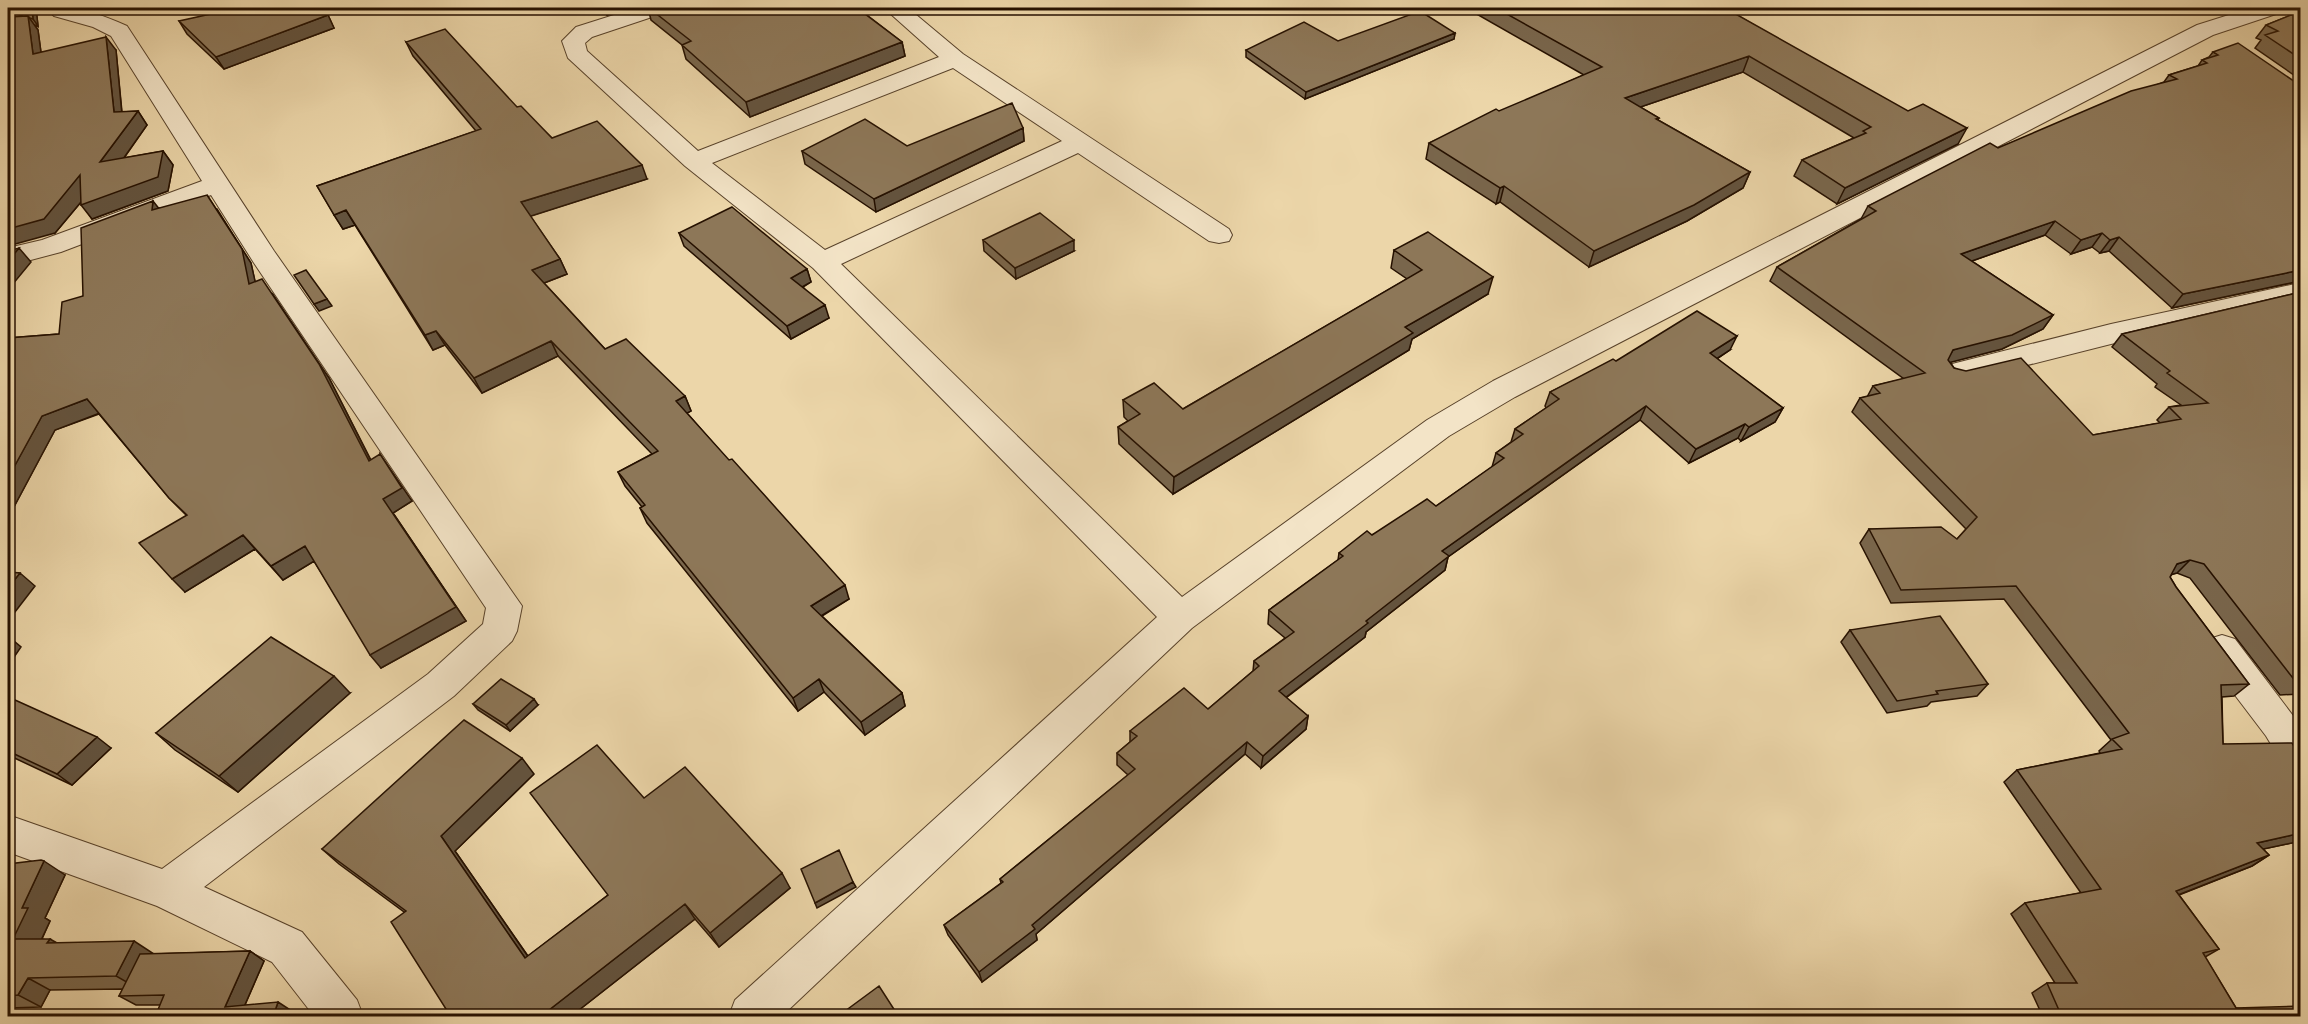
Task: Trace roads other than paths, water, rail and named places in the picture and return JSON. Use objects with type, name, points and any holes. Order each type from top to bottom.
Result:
[{"type":"street","points":[[57,8],[101,22],[118,31],[270,267],[504,606],[499,631],[441,685],[166,890]]},
{"type":"street","points":[[656,8],[584,32],[573,41],[576,53],[694,161],[823,262],[1179,618]]},
{"type":"street","points":[[895,8],[955,58],[1219,235]]},
{"type":"street","points":[[751,1017],[1179,618],[1473,405],[2271,8]]},
{"type":"street","points":[[694,161],[955,58]]},
{"type":"street","points":[[823,262],[1081,142]]},
{"type":"street","points":[[8,257],[51,246],[217,184]]},
{"type":"street","points":[[1956,373],[2111,334],[2301,292]]},
{"type":"street","points":[[2203,625],[2279,724],[2301,757]]},
{"type":"street","points":[[8,834],[76,856],[166,890],[287,947],[341,1017]]}]
